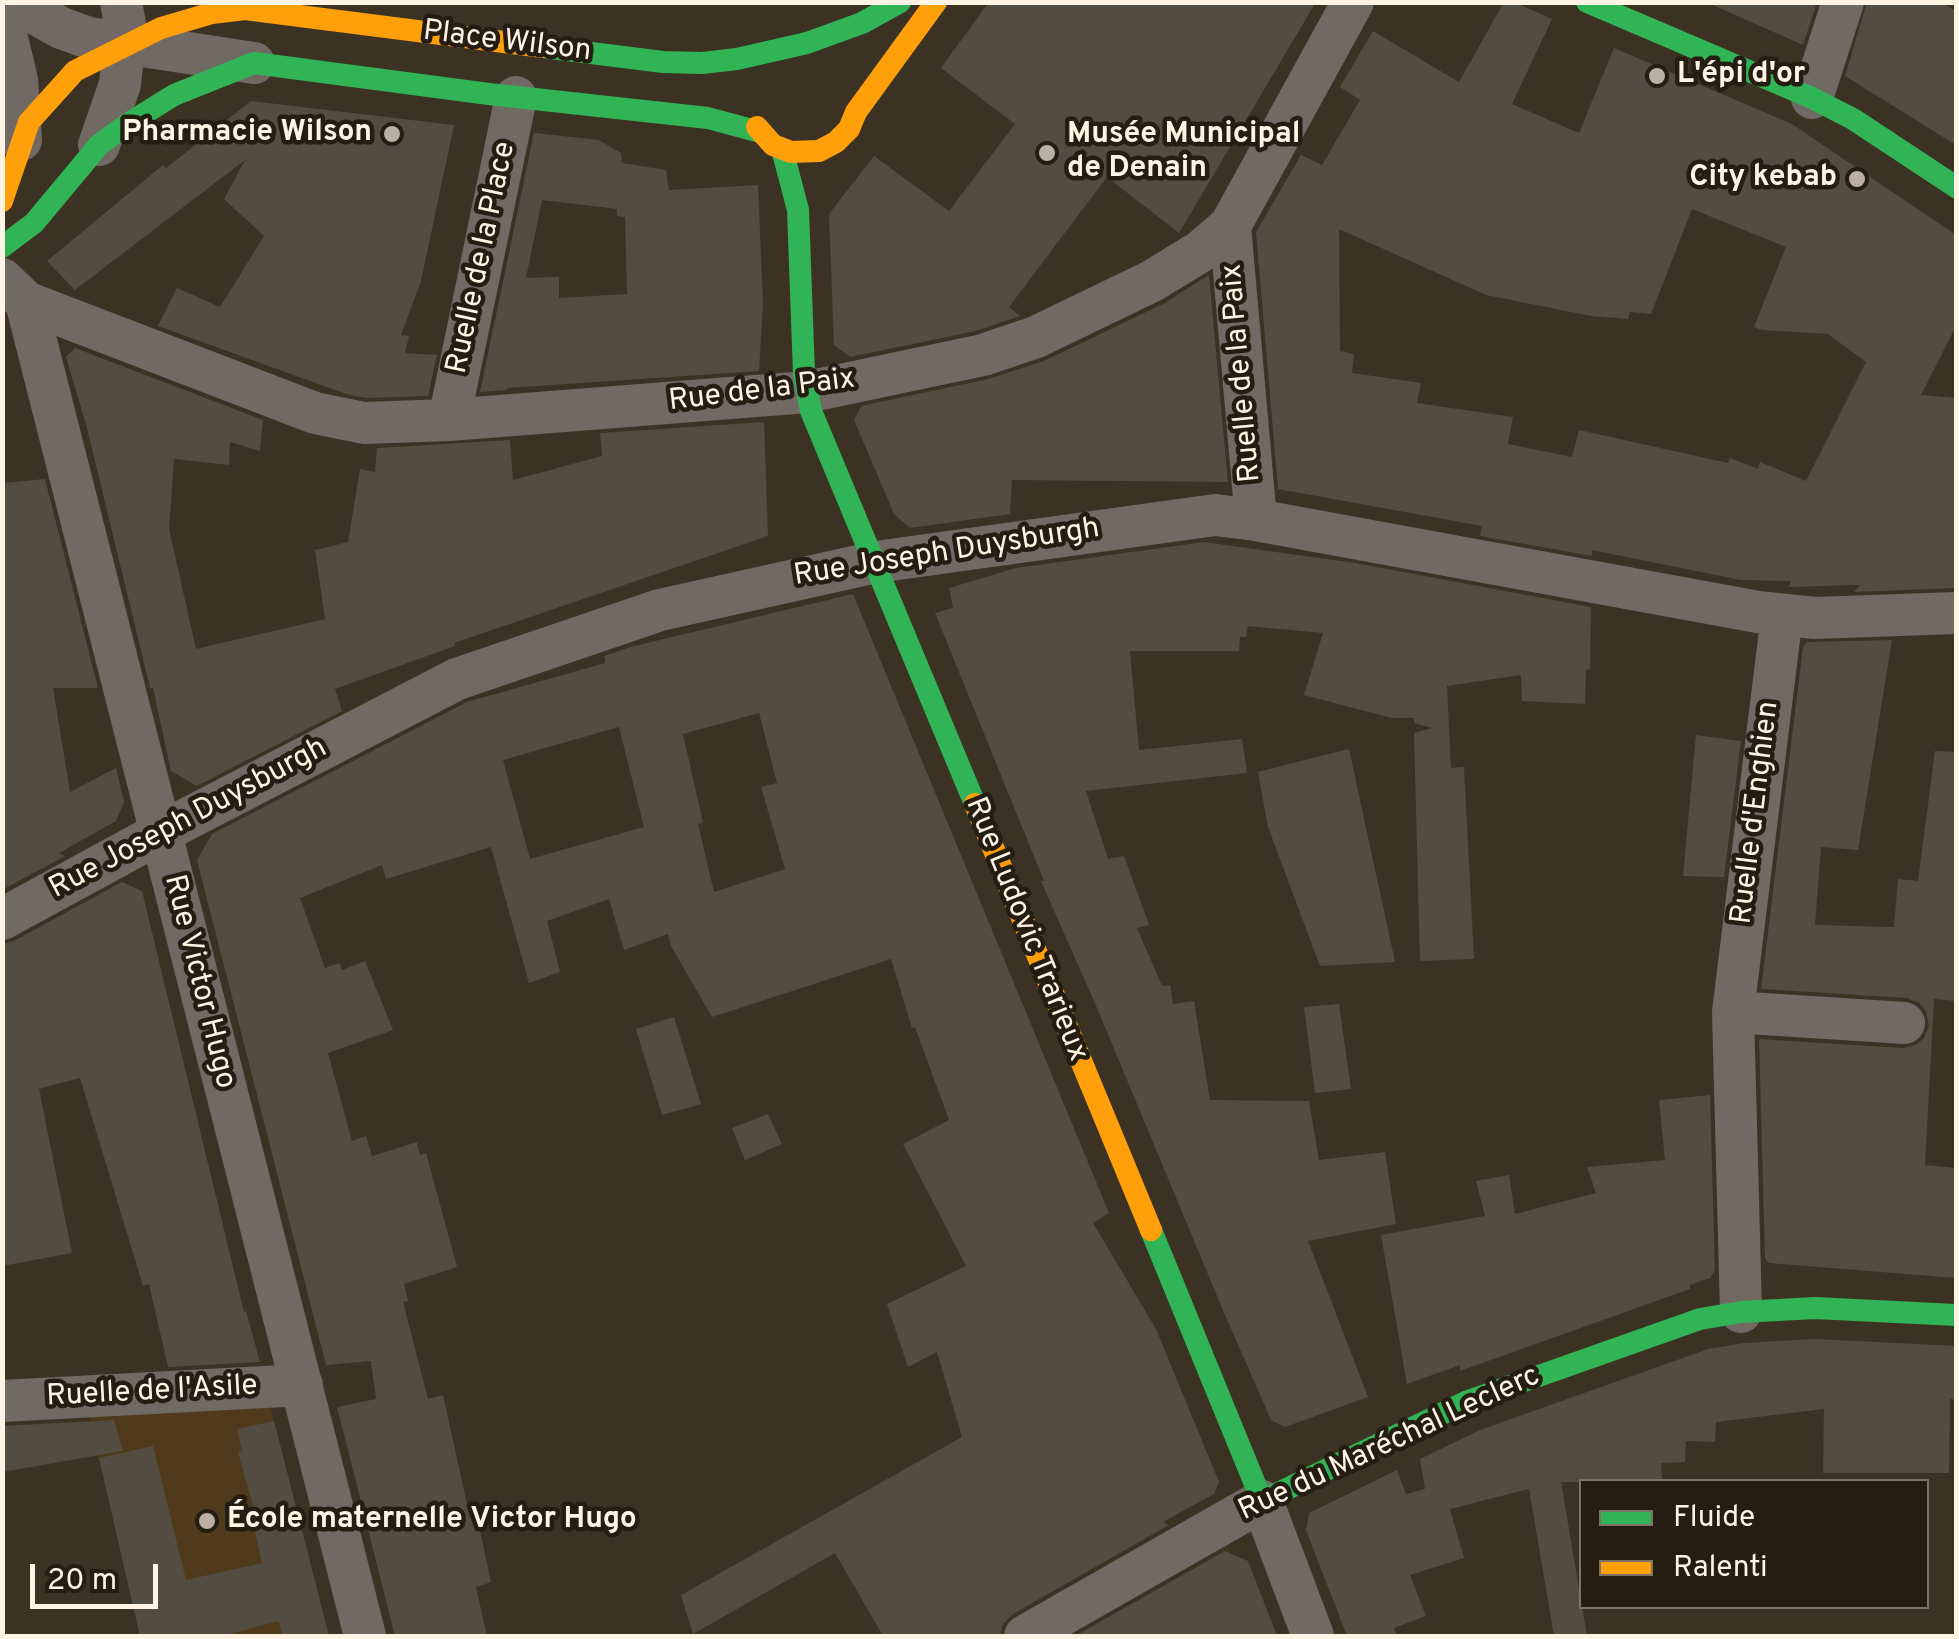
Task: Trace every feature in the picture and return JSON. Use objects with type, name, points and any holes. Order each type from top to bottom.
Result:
[{"type":"street","name":"Place Wilson","points":[[15,2],[74,33],[125,45],[516,97],[708,118],[760,132],[782,149]]},
{"type":"street","points":[[99,145],[115,102],[125,45],[121,2]]},
{"type":"street","name":"Place Wilson","points":[[2,202],[36,111],[75,71],[181,20],[232,6],[663,62],[720,62],[807,43],[862,23],[900,2]]},
{"type":"street","points":[[782,149],[810,153],[828,148],[849,129],[856,112],[936,2]]},
{"type":"street","name":"Rue de la Paix","points":[[14,290],[315,413],[364,423],[806,392],[983,356],[1036,337],[1152,280],[1201,250],[1230,226],[1353,2]]},
{"type":"street","points":[[1588,2],[1812,98],[1853,119],[1956,188]]},
{"type":"street","points":[[1812,98],[1843,2]]},
{"type":"street","points":[[2,16],[17,80],[22,140]]},
{"type":"street","points":[[807,43],[839,56]]},
{"type":"street","points":[[751,78],[760,62],[774,51]]},
{"type":"street","name":"Place Wilson","points":[[2,247],[34,223],[99,145],[174,96],[254,63]]},
{"type":"street","points":[[854,77],[856,112]]},
{"type":"street","name":"Ruelle de la Place","points":[[449,420],[516,97]]},
{"type":"street","name":"Place Wilson","points":[[748,106],[760,132]]},
{"type":"street","name":"Rue Ludovic Trarieux","points":[[798,210],[828,148]]},
{"type":"street","name":"Rue Ludovic Trarieux","points":[[782,149],[798,210],[806,392],[818,430],[876,562],[1262,1501],[1313,1636]]},
{"type":"street","name":"Ruelle de la Paix","points":[[1230,226],[1256,520]]},
{"type":"street","name":"Rue Victor Hugo","points":[[14,290],[160,833],[365,1636]]},
{"type":"street","name":"Rue Joseph Duysburgh","points":[[2,919],[457,679],[660,610],[876,562],[1194,516],[1256,520],[1782,615],[1828,618],[1956,613]]},
{"type":"street","name":"Ruelle d'Enghien","points":[[1741,1312],[1733,1012],[1782,615]]},
{"type":"street","points":[[1733,1012],[1904,1023]]},
{"type":"street","name":"Rue du Maréchal Leclerc","points":[[1025,1636],[1262,1501],[1499,1388],[1674,1326],[1741,1312],[1815,1308],[1956,1315]]},
{"type":"street","name":"Ruelle de l'Asile","points":[[2,1401],[302,1385]]},
{"type":"shaded area","name":"École maternelle Victor Hugo","points":[[267,1394],[329,1636],[140,1636],[87,1406]]},
{"type":"building","points":[[989,2],[1316,2],[1179,233],[1107,177],[1009,307],[1020,316],[976,331],[850,357],[834,345],[829,214],[874,156],[949,211],[1015,124],[941,68]]},
{"type":"building","points":[[1504,2],[1514,2],[1552,19],[1512,104],[1579,133],[1614,48],[1792,124],[1956,235],[1956,326],[1921,395],[1956,398],[1956,588],[1854,592],[1860,585],[1788,587],[1791,581],[1741,580],[1592,550],[1592,556],[1480,536],[1482,526],[1278,489],[1256,232],[1301,155],[1322,165],[1360,100],[1340,87],[1373,31],[1459,82]],"holes":[[[1692,209],[1786,247],[1754,327],[1828,334],[1866,362],[1806,481],[1760,462],[1758,469],[1730,458],[1728,463],[1579,430],[1572,457],[1508,444],[1513,417],[1417,403],[1421,383],[1352,373],[1354,354],[1340,351],[1339,229],[1486,295],[1591,316],[1628,319],[1630,312],[1651,314]]]},
{"type":"building","points":[[1706,2],[1817,2],[1803,45]]},
{"type":"building","points":[[1867,2],[1940,2],[1956,11],[1956,145],[1845,76]]},
{"type":"building","points":[[251,101],[454,125],[421,281],[401,335],[409,336],[405,353],[437,355],[428,396],[366,398],[346,394],[158,326],[177,288],[220,307],[264,236],[224,199],[245,160],[75,290],[47,261],[163,165],[166,168]]},
{"type":"building","points":[[534,133],[599,140],[621,153],[622,163],[666,170],[669,190],[758,185],[763,304],[759,371],[480,392]],"holes":[[[542,200],[617,209],[617,216],[625,217],[627,294],[559,298],[559,277],[526,278]]]},
{"type":"building","points":[[1209,275],[1228,482],[1012,480],[1010,514],[910,528],[894,514],[854,420],[861,406],[988,379],[1044,361],[1163,304]]},
{"type":"building","points":[[75,348],[263,420],[260,451],[230,442],[229,465],[174,459],[169,529],[196,649],[325,619],[315,550],[348,542],[360,469],[375,472],[377,448],[510,440],[513,480],[602,456],[600,433],[764,422],[768,536],[454,643],[455,646],[335,689],[342,711],[197,786],[171,771],[66,357]]},
{"type":"building","points":[[45,479],[98,688],[53,688],[70,792],[116,768],[124,802],[116,821],[59,853],[65,856],[2,890],[2,483]]},
{"type":"building","points":[[1204,542],[1355,563],[1591,607],[1585,704],[1522,701],[1521,675],[1447,686],[1451,768],[1464,767],[1474,959],[1420,961],[1414,733],[1433,728],[1414,723],[1414,718],[1392,718],[1304,695],[1323,633],[1248,626],[1246,637],[1240,637],[1239,651],[1130,651],[1139,750],[1242,739],[1247,773],[1086,791],[1108,859],[1124,856],[1149,925],[1137,928],[1162,986],[1170,985],[1173,1004],[1194,1001],[1210,1100],[1309,1101],[1319,1160],[1385,1152],[1396,1224],[1308,1241],[1368,1397],[1285,1427],[1271,1420],[1222,1308],[1041,881],[935,613],[953,608],[949,588],[1016,568]]},
{"type":"building","points":[[853,594],[1109,1213],[1093,1223],[1156,1329],[1219,1482],[1214,1494],[1163,1522],[1169,1525],[1013,1614],[1003,1624],[1000,1636],[883,1636],[835,1553],[693,1634],[681,1595],[962,1437],[937,1352],[908,1367],[887,1304],[966,1266],[903,1144],[949,1120],[915,1027],[912,1028],[891,959],[712,1017],[668,934],[624,950],[609,899],[547,921],[560,972],[529,983],[491,847],[386,879],[382,865],[300,898],[325,968],[339,963],[342,970],[365,961],[393,1030],[328,1053],[352,1141],[366,1136],[372,1156],[417,1142],[420,1155],[426,1153],[457,1267],[404,1284],[408,1301],[403,1302],[428,1399],[443,1395],[467,1504],[474,1502],[491,1582],[476,1587],[487,1636],[395,1636],[337,1407],[376,1399],[371,1361],[326,1365],[197,860],[212,834],[467,702],[605,663],[604,656]],"holes":[[[759,713],[777,783],[761,787],[785,869],[714,892],[683,734]],[[619,727],[644,827],[530,859],[503,760]]]},
{"type":"building","points":[[1892,640],[1858,850],[1821,847],[1815,925],[1894,927],[1898,879],[1918,881],[1935,751],[1956,752],[1956,1001],[1934,999],[1925,1165],[1955,1168],[1956,1278],[1769,1263],[1765,1258],[1759,1039],[1903,1048],[1916,1045],[1929,1026],[1926,1011],[1907,998],[1761,989],[1803,647],[1808,642]]},
{"type":"building","points":[[1696,735],[1741,741],[1724,877],[1683,876]]},
{"type":"building","points":[[1349,749],[1395,962],[1320,966],[1268,827],[1258,772]]},
{"type":"building","points":[[122,882],[142,891],[244,1312],[260,1362],[168,1367],[149,1284],[143,1286],[80,1078],[39,1089],[72,1253],[2,1266],[2,944]]},
{"type":"building","points":[[1339,1004],[1351,1089],[1315,1093],[1304,1007]]},
{"type":"building","points":[[674,1017],[701,1104],[662,1115],[636,1029]]},
{"type":"building","points":[[1710,1095],[1715,1270],[1710,1278],[1690,1285],[1690,1289],[1460,1371],[1460,1365],[1407,1384],[1381,1235],[1485,1216],[1476,1181],[1509,1175],[1515,1214],[1596,1193],[1587,1167],[1665,1160],[1659,1100]]},
{"type":"building","points":[[768,1114],[782,1144],[745,1160],[732,1128]]},
{"type":"building","points":[[1815,1339],[1956,1346],[1956,1400],[1950,1399],[1949,1473],[1823,1473],[1824,1409],[1716,1422],[1715,1442],[1686,1441],[1685,1462],[1661,1463],[1662,1479],[1561,1482],[1579,1609],[1582,1609],[1587,1636],[1554,1636],[1529,1489],[1450,1509],[1464,1558],[1410,1575],[1426,1616],[1394,1628],[1397,1636],[1347,1636],[1306,1530],[1309,1513],[1397,1470],[1406,1494],[1425,1489],[1420,1459],[1480,1430],[1708,1349]]},
{"type":"building","points":[[114,1420],[123,1451],[2,1472],[2,1426]]},
{"type":"building","points":[[274,1421],[329,1636],[282,1636],[279,1621],[222,1636],[140,1636],[99,1458],[153,1446],[186,1580],[262,1563],[253,1523],[257,1521],[238,1452],[242,1451],[237,1429]]},
{"type":"building","points":[[1225,1551],[1248,1561],[1277,1636],[1075,1636]]},
{"type":"traffic: fast","points":[[543,47],[663,62],[737,59],[807,43],[862,23],[900,2]]},
{"type":"traffic: fast","points":[[1587,2],[1812,98],[1853,119],[1956,187]]},
{"type":"traffic: fast","points":[[2,247],[34,223],[99,145],[126,125],[174,95],[254,63],[708,118],[760,132]]},
{"type":"traffic: fast","points":[[782,149],[798,210],[804,374],[811,411],[975,804]]},
{"type":"traffic: fast","points":[[1151,1230],[1262,1501],[1468,1401],[1700,1319],[1741,1312],[1815,1308],[1956,1315]]},
{"type":"traffic: slow","points":[[757,127],[773,145],[791,152],[819,151],[836,142],[849,129],[856,112],[936,2]]},
{"type":"traffic: slow","points":[[2,201],[29,122],[75,71],[161,28],[212,13],[245,9],[543,47]]},
{"type":"traffic: slow","points":[[975,804],[1151,1230]]},
{"type":"place","name":"L'épi d'or","points":[[1657,76]]},
{"type":"place","name":"Pharmacie Wilson","points":[[392,134]]},
{"type":"place","name":"Musée Municipal de Denain","points":[[1047,153]]},
{"type":"place","name":"City kebab","points":[[1857,179]]},
{"type":"place","name":"École maternelle Victor Hugo","points":[[207,1521]]}]
